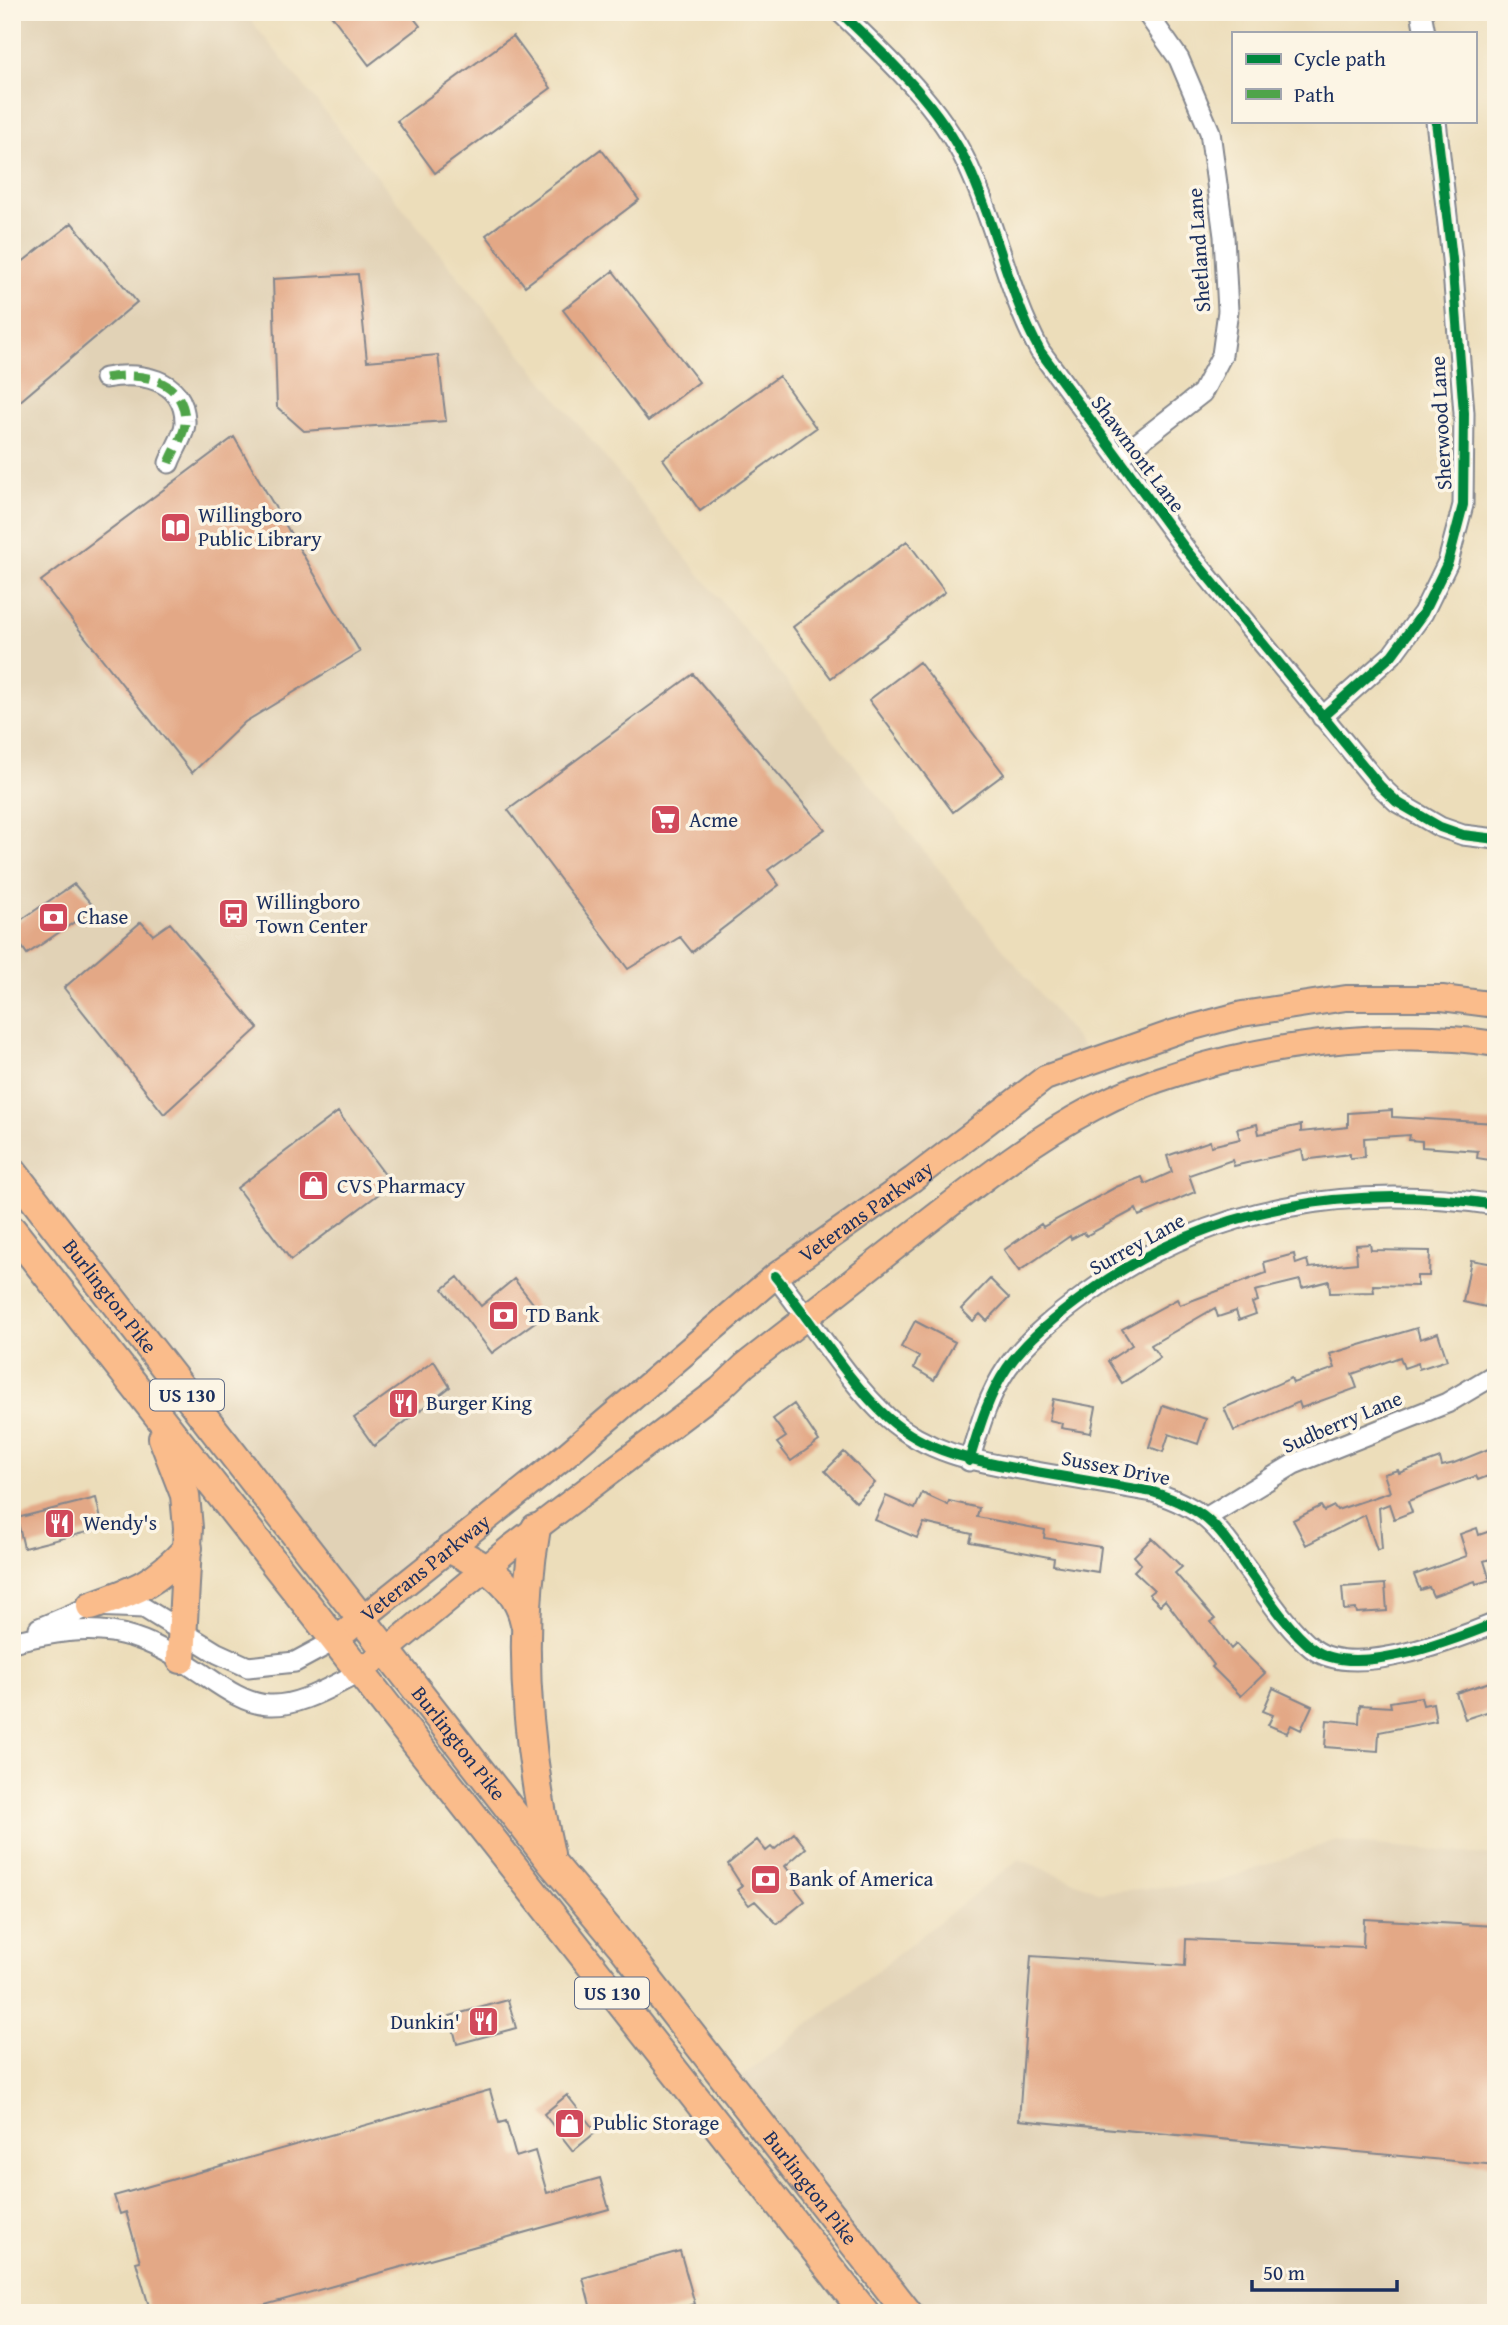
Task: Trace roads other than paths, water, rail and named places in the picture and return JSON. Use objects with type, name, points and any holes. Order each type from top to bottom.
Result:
[{"type":"highway","name":"Burlington Pike","points":[[12,1171],[552,1863],[621,1945],[908,2313]]},
{"type":"highway","name":"Burlington Pike","points":[[12,1230],[865,2313]]},
{"type":"highway","points":[[144,1398],[174,1462],[185,1495],[188,1548],[182,1646]]},
{"type":"highway","points":[[536,1528],[530,1565],[528,1636],[535,1773],[552,1863]]},
{"type":"highway","points":[[91,1606],[143,1588],[167,1571],[188,1548]]},
{"type":"highway","points":[[450,1549],[487,1567],[519,1602],[528,1636]]},
{"type":"main road","name":"Veterans Parkway","points":[[334,1641],[559,1461],[775,1276],[913,1179],[1045,1078],[1175,1032],[1253,1012],[1346,998],[1443,998],[1496,1005]]},
{"type":"main road","name":"Veterans Parkway","points":[[359,1673],[536,1528],[720,1389],[807,1317],[1007,1162],[1092,1108],[1136,1087],[1234,1059],[1334,1042],[1397,1040],[1496,1044]]},
{"type":"street","name":"Shawmont Lane","points":[[840,12],[906,77],[960,149],[978,188],[1024,323],[1056,377],[1120,457],[1186,550],[1322,717],[1397,802],[1440,827],[1463,835],[1496,839]]},
{"type":"street","name":"Shetland Lane","points":[[1120,457],[1202,393],[1222,355],[1228,311],[1224,236],[1210,132],[1179,59],[1146,12]]},
{"type":"street","points":[[1421,12],[1425,32]]},
{"type":"street","name":"Sherwood Lane","points":[[1322,717],[1392,655],[1423,613],[1448,562],[1463,505],[1464,413],[1452,259],[1436,122]]},
{"type":"street","points":[[105,379],[128,374],[153,377],[178,395],[186,423],[169,463]]},
{"type":"street","name":"Surrey Lane","points":[[969,1461],[985,1408],[1021,1351],[1060,1314],[1111,1277],[1177,1239],[1267,1212],[1320,1200],[1370,1195],[1496,1205]]},
{"type":"street","name":"Sussex Drive","points":[[775,1276],[888,1418],[932,1448],[969,1461],[1153,1492],[1181,1501],[1208,1517],[1288,1625],[1314,1651],[1353,1661],[1390,1657],[1496,1623]]},
{"type":"street","name":"Sudberry Lane","points":[[1208,1517],[1294,1464],[1447,1403],[1496,1374]]},
{"type":"street","points":[[12,1642],[91,1606],[144,1608],[223,1687],[246,1699],[270,1705],[299,1699],[359,1673]]},
{"type":"street","points":[[12,1642],[80,1629],[113,1631],[182,1646],[248,1667],[295,1662],[334,1641]]},
{"type":"place","name":"Willingboro Public Library","points":[[175,527]]},
{"type":"place","name":"Acme","points":[[666,820]]},
{"type":"place","name":"Willingboro Town Center","points":[[233,914]]},
{"type":"place","name":"Chase","points":[[54,917]]},
{"type":"place","name":"CVS Pharmacy","points":[[314,1186]]},
{"type":"place","name":"TD Bank","points":[[503,1315]]},
{"type":"place","name":"Burger King","points":[[403,1403]]},
{"type":"place","name":"Wendy's","points":[[60,1523]]},
{"type":"place","name":"Bank of America","points":[[766,1879]]},
{"type":"place","name":"Dunkin'","points":[[483,2022]]},
{"type":"place","name":"Public Storage","points":[[570,2123]]}]
